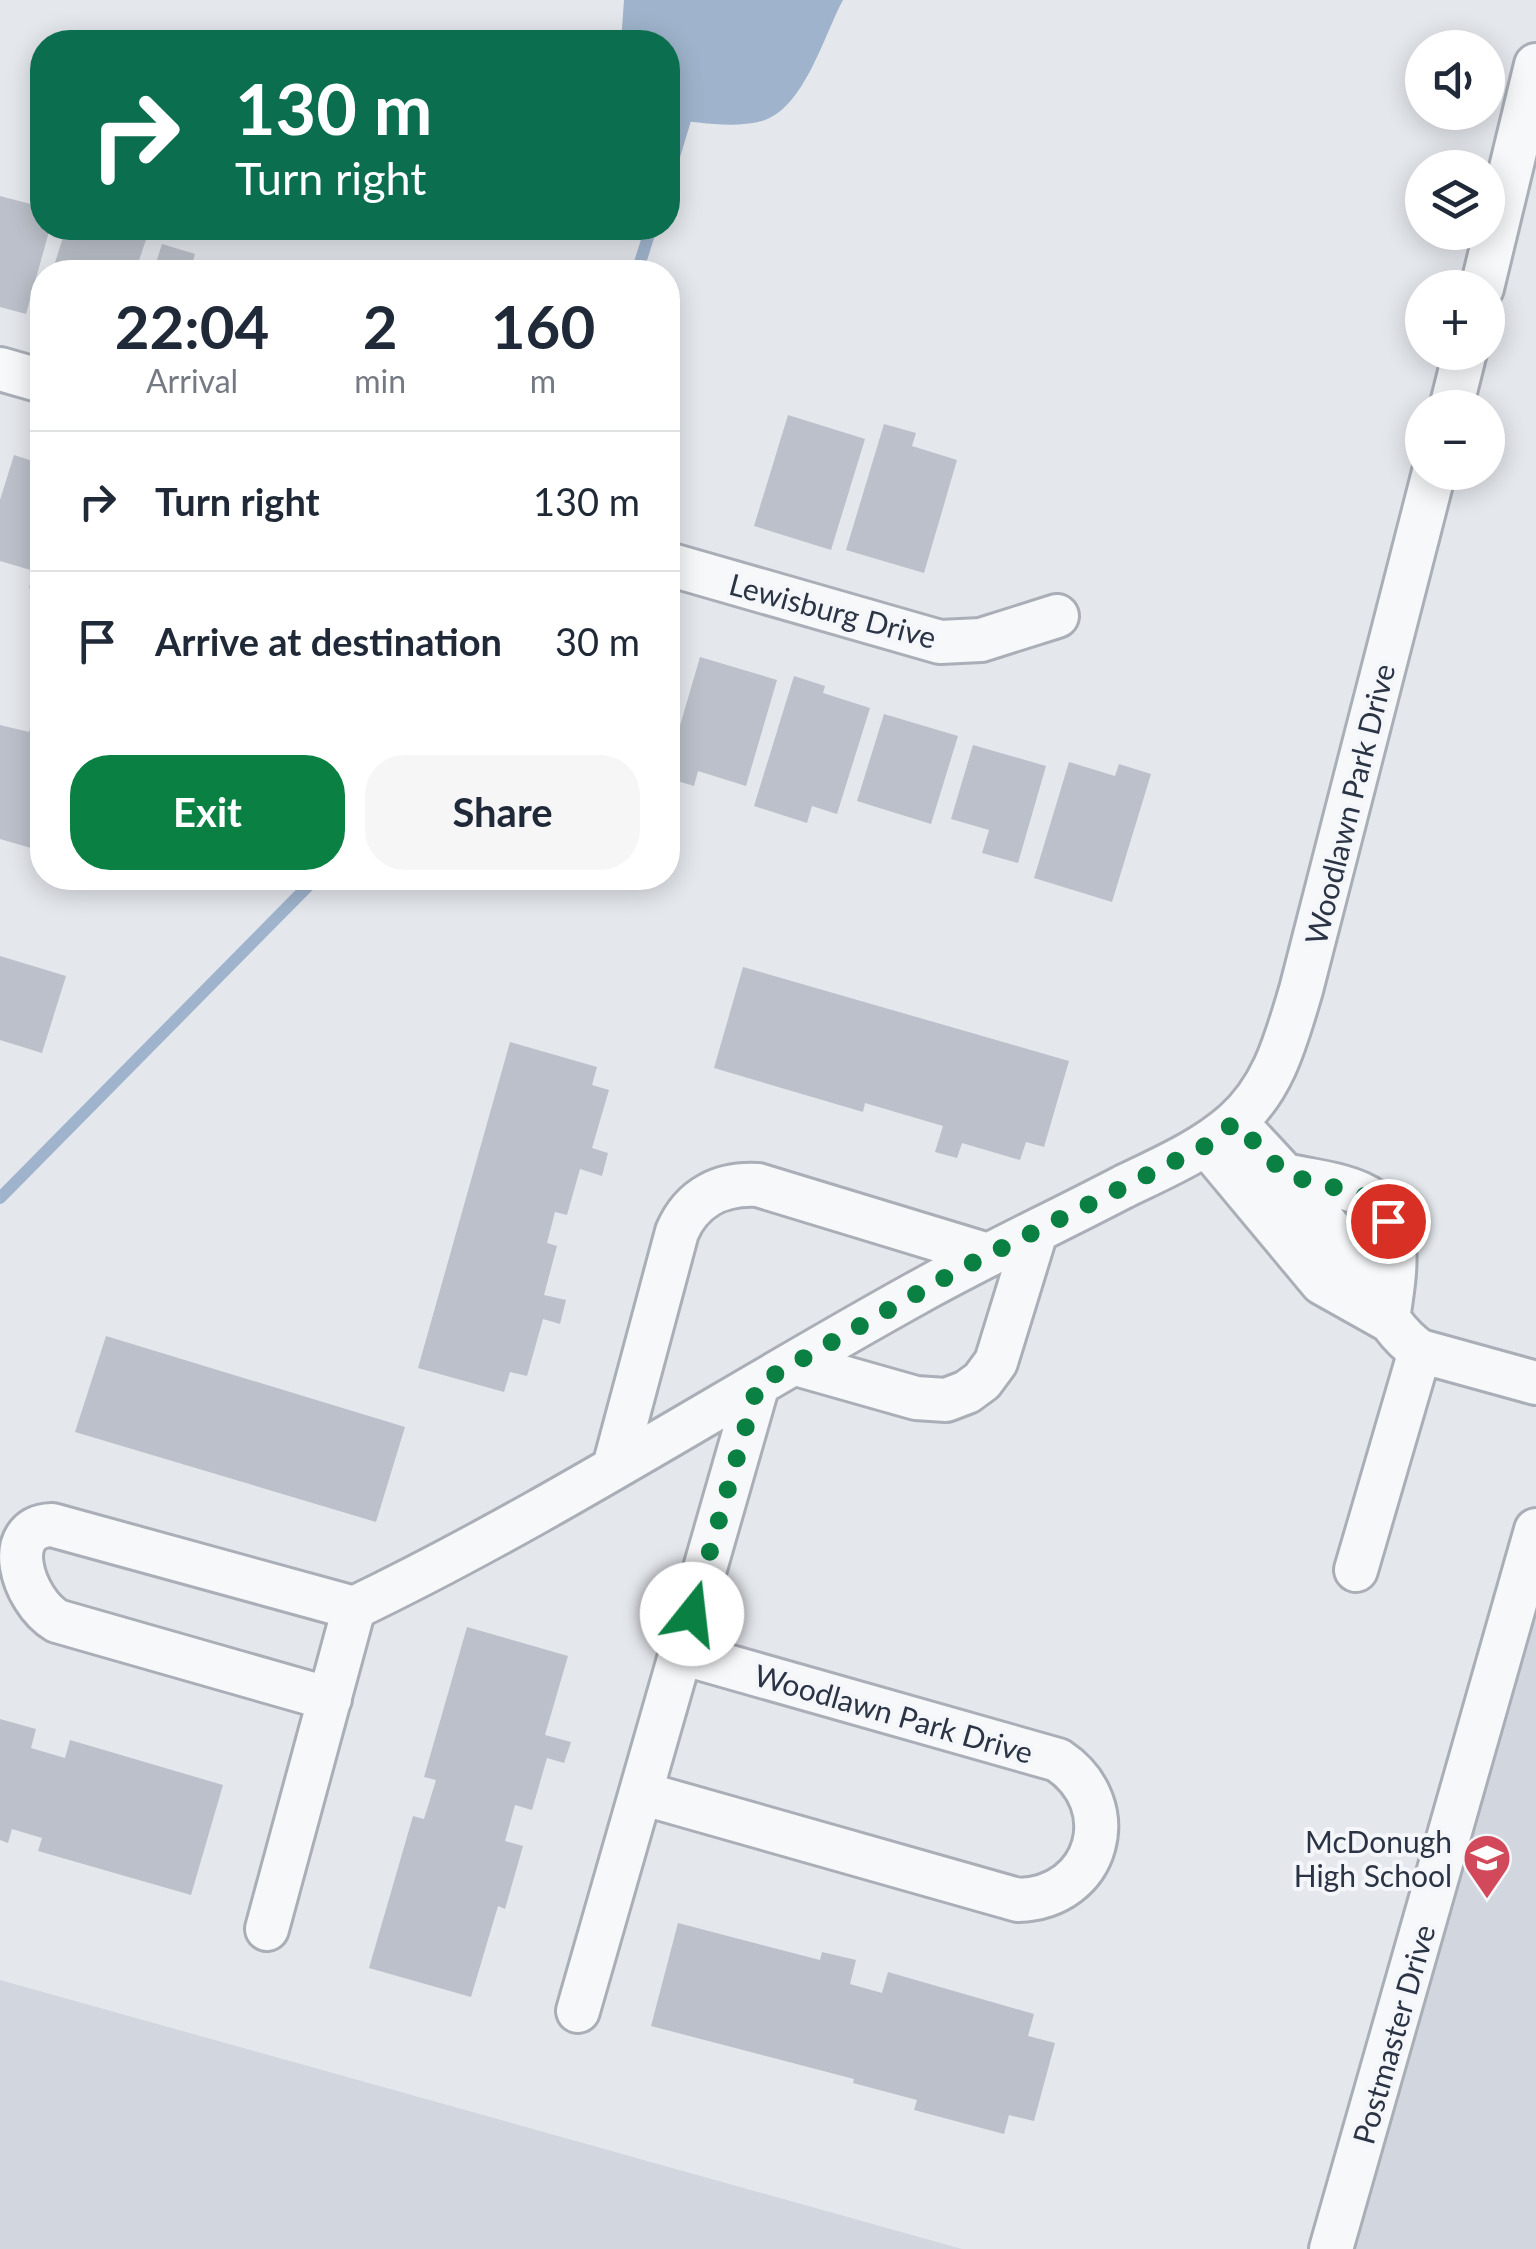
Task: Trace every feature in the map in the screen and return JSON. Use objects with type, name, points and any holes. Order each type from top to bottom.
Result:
[{"type":"street","points":[[1486,270],[1536,65]]},
{"type":"street","points":[[0,369],[30,378]]},
{"type":"street","name":"Woodlawn Park Drive","points":[[354,1608],[614,1468],[988,1255],[1221,1134],[1254,1104],[1269,1082],[1291,1024],[1429,490]]},
{"type":"street","name":"Lewisburg Drive","points":[[680,567],[940,642],[980,640],[1057,616]]},
{"type":"street","points":[[1221,1134],[1286,1175],[1356,1265],[1404,1340],[1420,1351],[1536,1383]]},
{"type":"street","points":[[1221,1134],[1322,1284],[1388,1320]]},
{"type":"street","points":[[614,1468],[677,1232],[685,1215],[707,1195],[733,1185],[758,1185],[988,1255]]},
{"type":"street","points":[[796,1364],[916,1398],[946,1400],[967,1392],[982,1381],[996,1362],[1036,1232]]},
{"type":"street","points":[[1356,1570],[1420,1351]]},
{"type":"street","points":[[578,2011],[758,1384]]},
{"type":"street","points":[[267,1929],[330,1699],[354,1608],[52,1525],[34,1528],[19,1544],[17,1566],[23,1586],[34,1603],[57,1621],[330,1699]]},
{"type":"street","name":"Postmaster Drive","points":[[1331,2249],[1536,1530]]},
{"type":"street","name":"Woodlawn Park Drive","points":[[641,1793],[1018,1900],[1046,1896],[1064,1887],[1084,1866],[1094,1844],[1096,1816],[1088,1791],[1072,1770],[1050,1757],[681,1653]]},
{"type":"shaded area","name":"McDonugh High School","points":[[1536,1551],[1536,2249],[1339,2249]]},
{"type":"shaded area","points":[[0,1980],[962,2249],[0,2249]]},
{"type":"water","points":[[624,0],[843,0],[811,69],[790,102],[777,114],[751,123],[680,120],[680,30],[622,30]]},
{"type":"building","points":[[0,196],[30,204],[30,240],[47,240],[41,260],[30,260],[26,314],[0,307]]},
{"type":"building","points":[[62,240],[146,240],[139,260],[56,260]]},
{"type":"building","points":[[162,244],[195,254],[193,260],[157,260]]},
{"type":"building","points":[[788,415],[865,439],[831,550],[754,526]]},
{"type":"building","points":[[884,424],[916,433],[912,446],[957,460],[924,573],[846,550]]},
{"type":"building","points":[[14,455],[30,460],[30,570],[0,561],[0,500]]},
{"type":"building","points":[[700,657],[777,680],[746,786],[698,771],[694,786],[680,782],[680,726]]},
{"type":"building","points":[[794,676],[825,686],[823,693],[870,708],[837,814],[812,806],[807,823],[754,806]]},
{"type":"building","points":[[884,714],[958,736],[931,824],[857,801]]},
{"type":"building","points":[[0,725],[29,732],[30,729],[30,848],[0,839]]},
{"type":"building","points":[[973,745],[1046,766],[1018,863],[982,853],[989,830],[951,819]]},
{"type":"building","points":[[1069,762],[1115,776],[1119,764],[1151,774],[1112,902],[1034,878]]},
{"type":"building","points":[[0,956],[66,976],[42,1053],[0,1040]]},
{"type":"building","points":[[743,967],[1069,1061],[1044,1147],[1026,1142],[1020,1160],[962,1143],[957,1158],[935,1152],[943,1126],[865,1103],[863,1112],[714,1068]]},
{"type":"building","points":[[510,1042],[597,1067],[592,1085],[609,1090],[592,1148],[608,1153],[602,1176],[580,1169],[567,1215],[555,1212],[547,1243],[557,1246],[544,1295],[566,1300],[560,1324],[543,1319],[527,1376],[510,1372],[504,1392],[418,1368]]},
{"type":"building","points":[[106,1336],[405,1427],[376,1522],[75,1432]]},
{"type":"building","points":[[467,1627],[568,1656],[545,1735],[571,1742],[564,1763],[547,1758],[532,1810],[515,1805],[505,1841],[523,1846],[505,1909],[498,1906],[471,1997],[369,1968],[413,1816],[424,1819],[436,1780],[424,1777]]},
{"type":"building","points":[[0,1719],[36,1729],[31,1748],[65,1758],[70,1740],[223,1785],[191,1895],[38,1851],[42,1838],[12,1829],[8,1843],[0,1840]]},
{"type":"building","points":[[678,1923],[820,1960],[822,1952],[856,1960],[850,1984],[882,1993],[888,1972],[1034,2014],[1028,2036],[1055,2043],[1034,2121],[1009,2115],[1004,2134],[914,2110],[917,2100],[853,2083],[854,2079],[651,2026]]},
{"type":"waterway","points":[[680,136],[685,120]]},
{"type":"waterway","points":[[641,260],[647,240]]},
{"type":"waterway","points":[[0,1198],[304,890]]},
{"type":"place","name":"McDonugh High School","points":[[1487,1900]]},
{"type":"route","points":[[692,1614],[758,1384],[912,1295],[1207,1145],[1235,1122],[1286,1175],[1364,1195],[1388,1221]]}]
